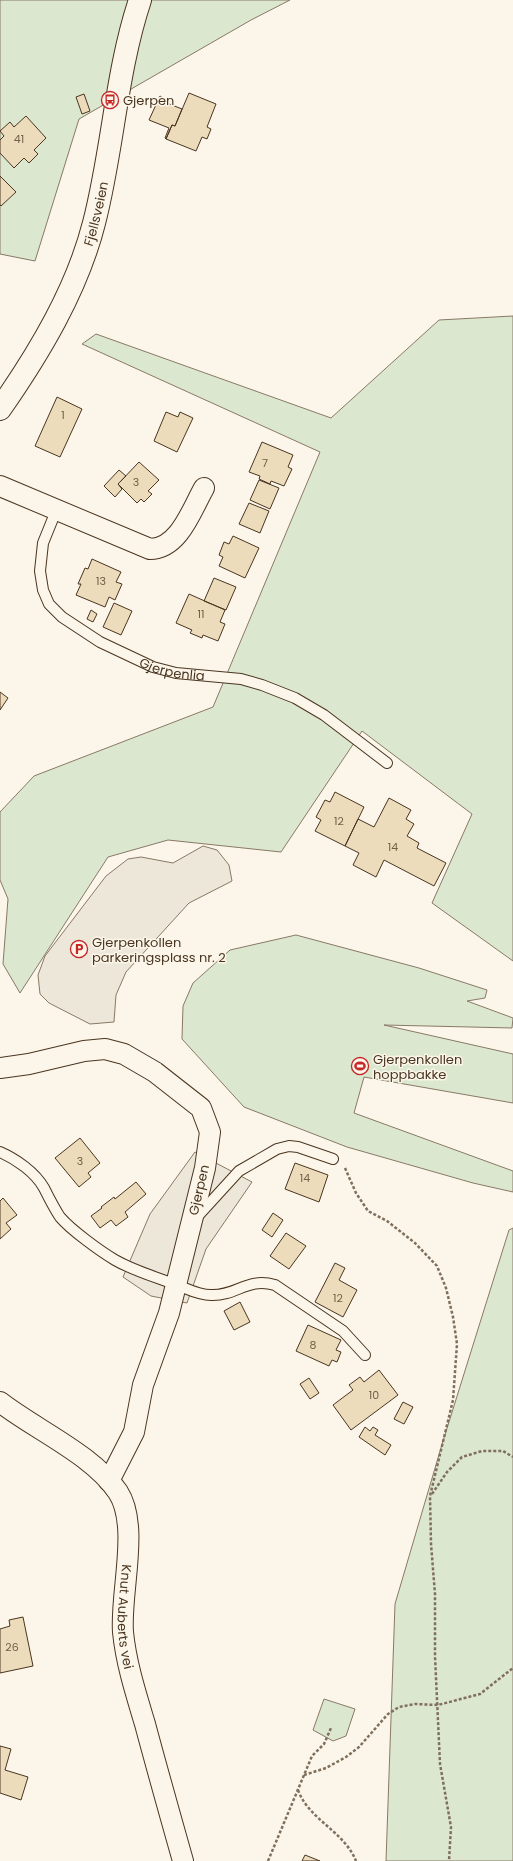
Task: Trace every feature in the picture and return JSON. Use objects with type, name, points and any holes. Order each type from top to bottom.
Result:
[{"type":"main road","name":"Fjellsveien","points":[[0,409],[42,345],[79,268],[94,224],[108,158],[126,51],[140,0]]},
{"type":"street","points":[[0,486],[150,549],[157,549],[170,542],[179,531],[204,488]]},
{"type":"street","name":"Gjerpen","points":[[0,1068],[29,1064],[84,1050],[105,1049],[124,1054],[155,1072],[189,1097],[201,1108],[210,1132],[205,1168],[169,1313],[143,1385],[134,1432],[109,1481]]},
{"type":"street","name":"Knut Auberts vei","points":[[0,1402],[93,1466],[109,1481],[125,1506],[128,1526],[128,1543],[123,1603],[123,1633],[129,1668],[183,1861]]},
{"type":"lane","name":"Gjerpenlia","points":[[56,510],[43,542],[40,571],[43,590],[49,604],[62,617],[100,642],[152,667],[176,672],[240,679],[262,685],[295,698],[324,715],[387,763]]},
{"type":"lane","points":[[192,1223],[239,1171],[277,1149],[289,1146],[298,1147],[333,1159]]},
{"type":"lane","points":[[0,1152],[28,1169],[43,1186],[61,1218],[115,1260],[151,1277],[176,1284],[196,1293],[211,1295],[231,1293],[252,1283],[264,1282],[275,1285],[343,1331],[365,1355]]},
{"type":"path","points":[[333,1159],[344,1165],[356,1193],[368,1210],[387,1221],[415,1243],[437,1266],[446,1288],[453,1317],[457,1344],[453,1400],[430,1496],[431,1544],[435,1594],[435,1656],[440,1764],[451,1827],[449,1861]]},
{"type":"path","points":[[430,1496],[447,1472],[462,1457],[482,1451],[503,1451],[513,1457]]},
{"type":"path","points":[[304,1775],[326,1768],[346,1757],[359,1747],[388,1714],[399,1707],[415,1704],[438,1705],[480,1694],[513,1668]]},
{"type":"path","points":[[268,1861],[312,1756],[324,1744],[331,1728]]},
{"type":"path","points":[[298,1789],[302,1800],[312,1812],[340,1838],[350,1850],[356,1861]]},
{"type":"green space","points":[[0,0],[290,0],[251,20],[79,119],[35,261],[0,254]]},
{"type":"green space","points":[[513,316],[513,961],[432,903],[472,814],[362,731],[281,852],[168,840],[108,857],[20,993],[3,964],[8,899],[0,880],[0,812],[34,776],[213,707],[320,452],[82,344],[96,334],[331,418],[439,320]]},
{"type":"green space","name":"Gjerpenkollen hoppbakke","points":[[296,935],[419,968],[487,990],[485,998],[467,1001],[513,1018],[512,1028],[384,1025],[513,1054],[513,1103],[364,1077],[354,1113],[513,1171],[513,1192],[473,1183],[347,1147],[244,1107],[182,1039],[183,1006],[193,983],[230,950]]},
{"type":"green space","points":[[513,1228],[513,1861],[386,1861],[395,1604],[443,1441],[509,1230]]},
{"type":"green space","points":[[324,1699],[355,1709],[346,1736],[333,1741],[313,1730]]},
{"type":"shaded area","points":[[203,846],[217,850],[229,865],[232,881],[189,903],[126,972],[116,995],[114,1022],[90,1024],[49,1003],[40,994],[38,975],[45,956],[106,876],[128,859],[141,857],[173,863]]},
{"type":"shaded area","points":[[195,1152],[252,1182],[206,1249],[187,1303],[151,1296],[123,1277],[150,1214]]},
{"type":"building","points":[[189,93],[216,104],[207,127],[211,129],[207,139],[202,137],[196,151],[166,139],[172,125],[175,126]]},
{"type":"building","points":[[84,94],[90,111],[82,114],[76,97]]},
{"type":"building","points":[[160,96],[163,98],[162,101],[182,109],[175,126],[172,125],[166,139],[165,138],[169,128],[149,120]]},
{"type":"building","points":[[26,116],[46,138],[34,150],[38,154],[29,163],[24,158],[14,168],[0,153],[0,140],[4,136],[0,131],[10,122],[14,127]]},
{"type":"building","points":[[0,176],[16,192],[1,206],[0,205]]},
{"type":"building","points":[[57,397],[82,409],[60,457],[35,446]]},
{"type":"building","points":[[166,412],[178,417],[180,412],[193,418],[177,452],[154,441]]},
{"type":"building","points":[[262,442],[293,455],[288,467],[292,469],[284,486],[271,481],[270,484],[259,479],[260,476],[249,472]]},
{"type":"building","points":[[139,462],[159,480],[148,491],[152,494],[144,502],[141,499],[137,503],[118,484]]},
{"type":"building","points":[[119,470],[126,476],[118,484],[122,489],[115,497],[104,486]]},
{"type":"building","points":[[259,480],[279,488],[270,509],[250,500]]},
{"type":"building","points":[[249,503],[269,511],[260,533],[239,524]]},
{"type":"building","points":[[233,536],[259,548],[245,578],[219,566],[223,557],[219,555],[224,542],[229,544]]},
{"type":"building","points":[[92,559],[121,572],[116,582],[122,584],[115,600],[109,597],[105,607],[76,595],[81,584],[78,584],[85,568],[88,569]]},
{"type":"building","points":[[214,578],[236,587],[226,610],[204,601]]},
{"type":"building","points":[[189,594],[225,610],[220,622],[225,624],[218,641],[203,635],[202,638],[190,633],[192,630],[176,623]]},
{"type":"building","points":[[114,603],[132,611],[121,635],[103,627]]},
{"type":"building","points":[[91,610],[97,614],[93,622],[87,619]]},
{"type":"building","points":[[0,692],[8,698],[0,710]]},
{"type":"building","points":[[335,792],[364,807],[345,846],[315,831],[321,820],[316,817],[325,800],[330,802]]},
{"type":"building","points":[[389,798],[411,810],[406,819],[414,824],[407,836],[419,843],[417,848],[446,863],[434,886],[384,860],[376,877],[353,865],[359,853],[345,846],[358,819],[374,827]]},
{"type":"building","points":[[80,1138],[100,1163],[88,1173],[91,1177],[79,1187],[55,1158]]},
{"type":"building","points":[[295,1163],[328,1175],[319,1202],[285,1189]]},
{"type":"building","points":[[136,1182],[146,1194],[125,1212],[128,1217],[116,1226],[111,1220],[100,1228],[91,1216],[114,1197],[115,1199]]},
{"type":"building","points":[[3,1198],[17,1215],[6,1223],[11,1229],[0,1239],[0,1201]]},
{"type":"building","points":[[273,1213],[283,1220],[272,1237],[262,1230]]},
{"type":"building","points":[[286,1233],[306,1246],[289,1269],[270,1256]]},
{"type":"building","points":[[335,1263],[345,1268],[339,1280],[357,1290],[343,1317],[315,1302]]},
{"type":"building","points":[[240,1302],[250,1322],[234,1330],[224,1311]]},
{"type":"building","points":[[308,1325],[341,1340],[336,1350],[341,1352],[337,1362],[332,1360],[329,1366],[296,1351]]},
{"type":"building","points":[[379,1370],[398,1395],[351,1430],[333,1405],[353,1390],[349,1385],[360,1377],[364,1382]]},
{"type":"building","points":[[309,1378],[319,1393],[310,1399],[300,1384]]},
{"type":"building","points":[[403,1402],[413,1407],[404,1424],[394,1419]]},
{"type":"building","points":[[365,1427],[370,1431],[373,1427],[378,1430],[375,1435],[391,1445],[385,1455],[359,1437]]},
{"type":"building","points":[[23,1617],[33,1666],[0,1673],[0,1629],[10,1626],[9,1620]]},
{"type":"building","points":[[0,1746],[11,1749],[5,1770],[28,1777],[21,1800],[0,1793]]},
{"type":"building","points":[[305,1855],[320,1861],[302,1861]]},
{"type":"place","name":"Gjerpen","points":[[110,100]]},
{"type":"place","name":"Gjerpenkollen parkeringsplass nr. 2","points":[[79,949]]},
{"type":"place","name":"Gjerpenkollen hoppbakke","points":[[360,1066]]}]
